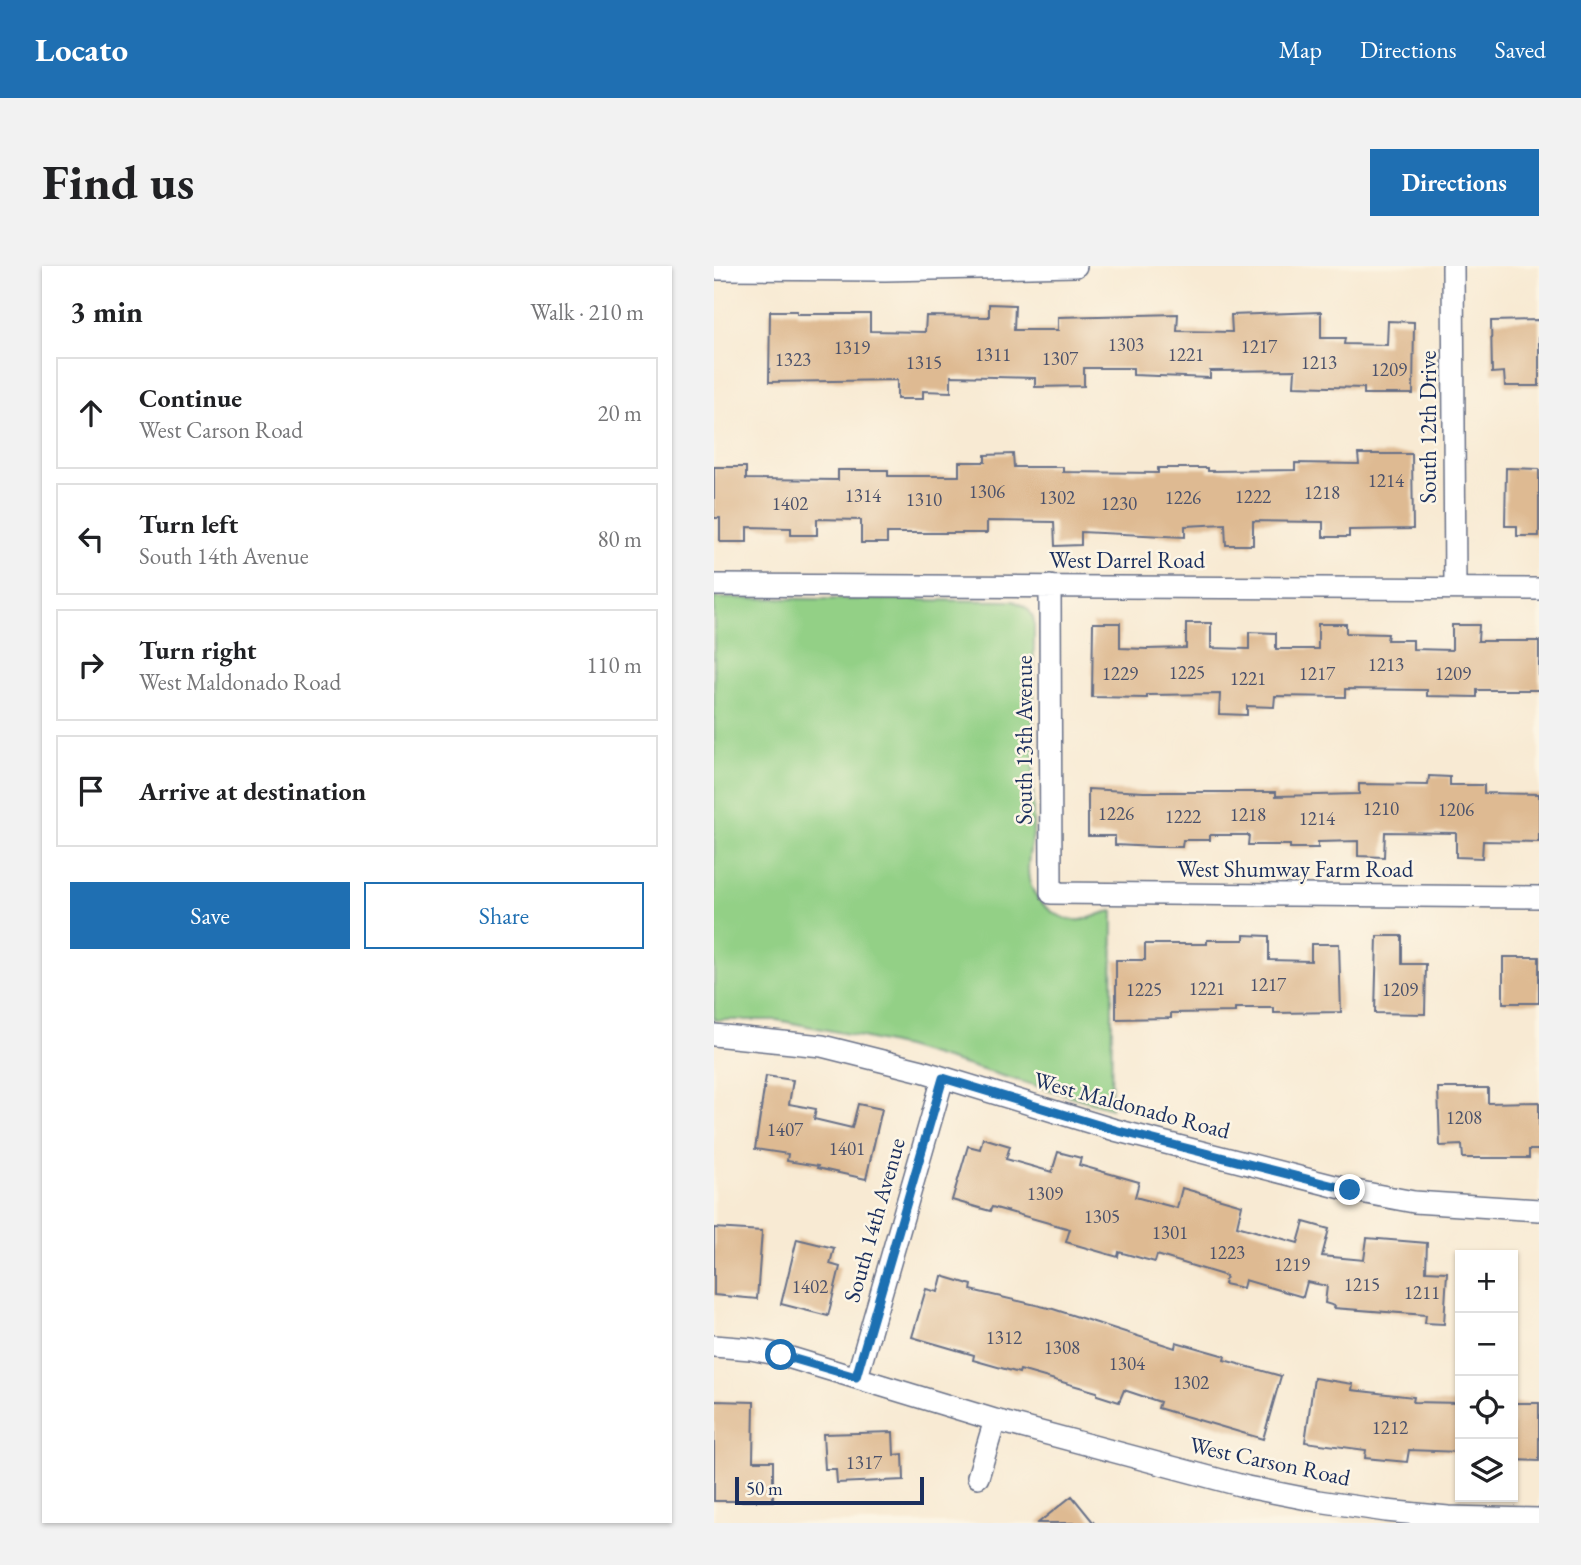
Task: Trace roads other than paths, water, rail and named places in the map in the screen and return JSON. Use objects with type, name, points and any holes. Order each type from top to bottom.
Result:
[{"type":"street","points":[[714,269],[885,270],[1076,266]]},
{"type":"street","name":"South 12th Drive","points":[[1453,266],[1455,588]]},
{"type":"street","name":"West Darrel Road","points":[[714,584],[1539,589]]},
{"type":"street","name":"South 13th Avenue","points":[[1050,586],[1051,893]]},
{"type":"street","name":"West Shumway Farm Road","points":[[1051,893],[1539,897]]},
{"type":"street","name":"West Maldonado Road","points":[[714,1035],[822,1046],[922,1071],[1115,1130],[1350,1190],[1414,1202],[1539,1210]]},
{"type":"street","name":"South 14th Avenue","points":[[856,1377],[943,1078]]},
{"type":"street","name":"West Carson Road","points":[[714,1346],[781,1355],[996,1420],[1247,1487],[1318,1501],[1448,1517],[1539,1519]]},
{"type":"street","points":[[978,1476],[996,1420]]}]
